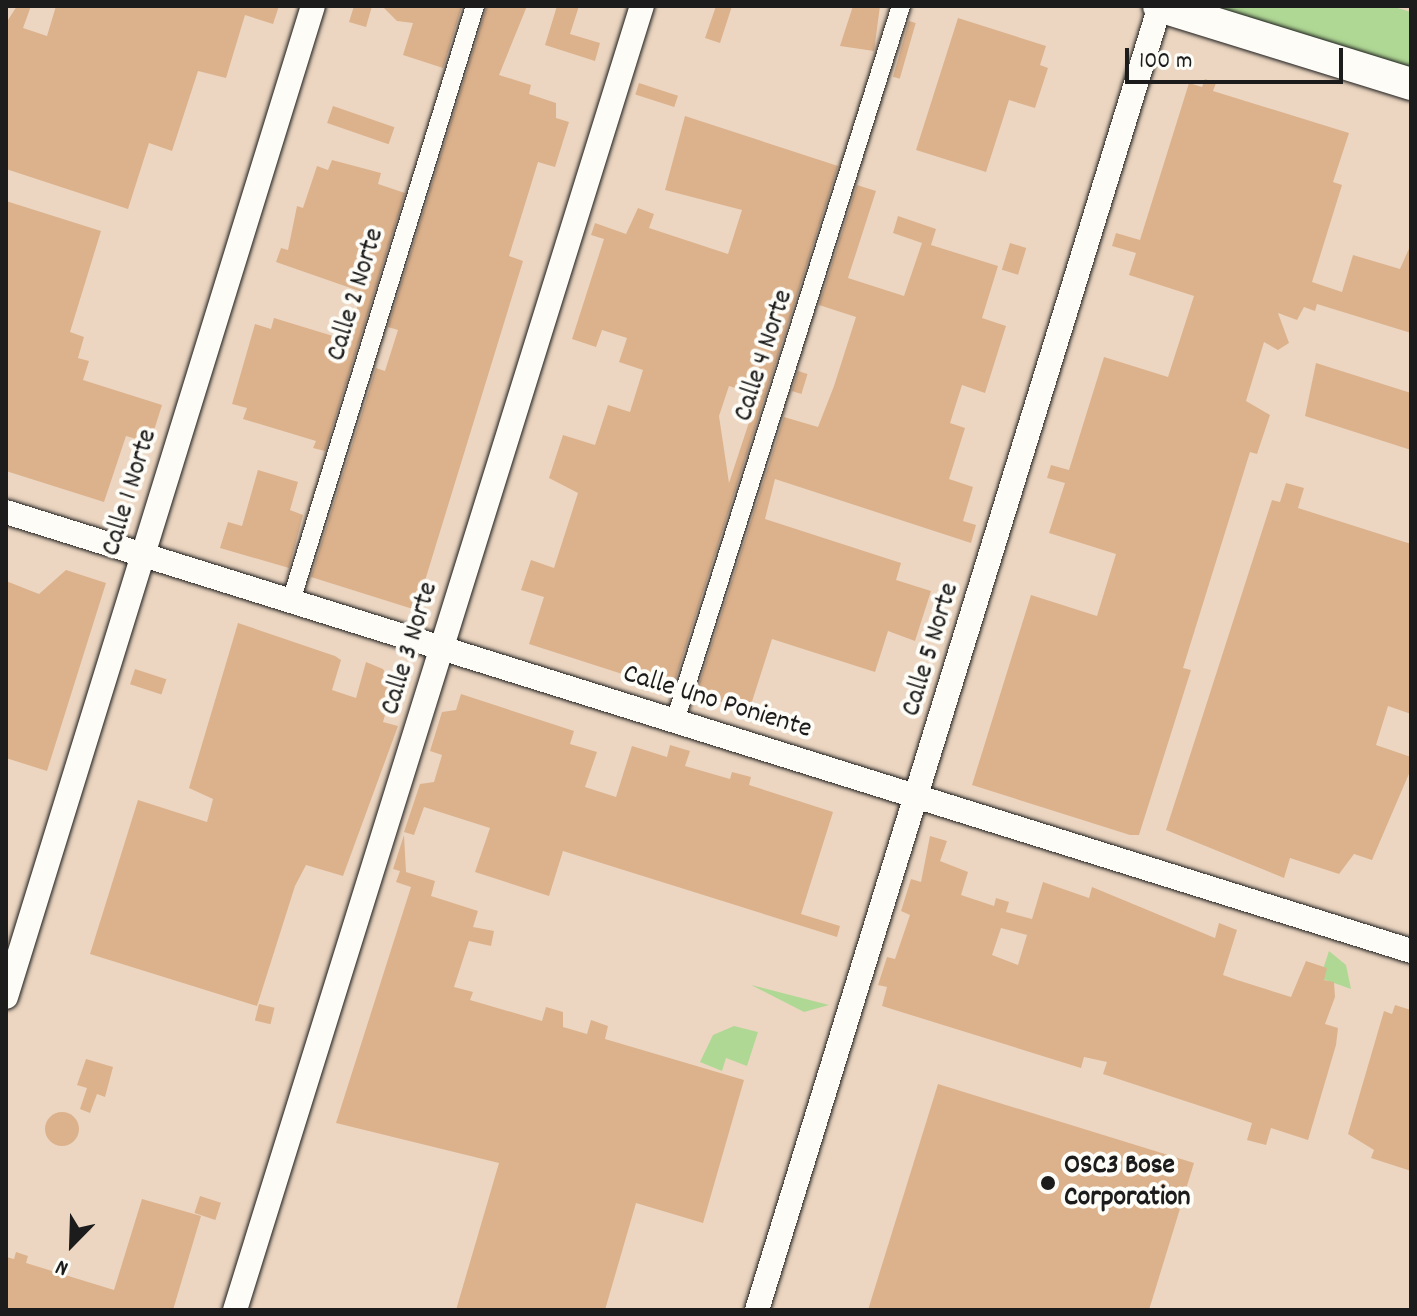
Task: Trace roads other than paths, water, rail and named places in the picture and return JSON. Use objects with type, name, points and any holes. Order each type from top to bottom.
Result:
[{"type":"highway","points":[[1160,6],[1411,84]]},
{"type":"street","name":"Calle 1 Norte","points":[[6,997],[313,6]]},
{"type":"street","name":"Calle 2 Norte","points":[[291,601],[475,6]]},
{"type":"street","name":"Calle 3 Norte","points":[[235,1310],[642,6]]},
{"type":"street","name":"Calle 4 Norte","points":[[675,721],[901,6]]},
{"type":"street","name":"Calle 5 Norte","points":[[757,1310],[1160,6]]},
{"type":"street","name":"Calle Uno Poniente","points":[[6,512],[1411,951]]},
{"type":"place","name":"OSC3 Bose Corporation","points":[[1048,1183]]}]
